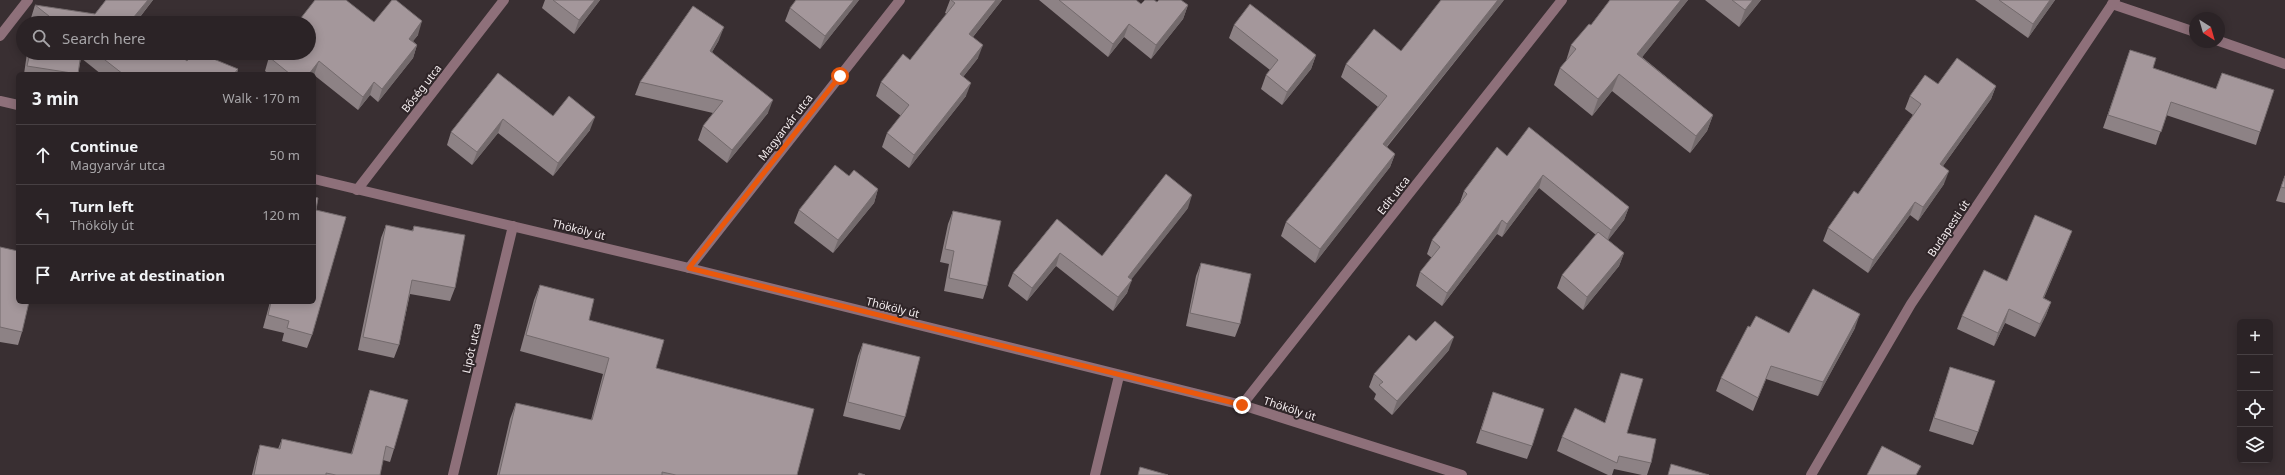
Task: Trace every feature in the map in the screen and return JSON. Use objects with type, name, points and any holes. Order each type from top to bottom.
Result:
[{"type":"street","points":[[0,36],[28,0]]},
{"type":"street","name":"Bőség utca","points":[[357,190],[504,0]]},
{"type":"street","name":"Magyarvár utca","points":[[689,268],[900,0]]},
{"type":"street","name":"Edit utca","points":[[1242,405],[1562,0]]},
{"type":"street","points":[[2114,2],[2189,30]]},
{"type":"street","name":"Budapesti út","points":[[1811,475],[1911,304],[2114,2]]},
{"type":"street","points":[[2225,43],[2285,64]]},
{"type":"street","points":[[0,101],[16,105]]},
{"type":"street","name":"Thököly út","points":[[316,180],[689,268],[1119,376],[1242,405],[1462,475]]},
{"type":"street","name":"Lipót utca","points":[[453,475],[512,226]]},
{"type":"street","points":[[1095,475],[1119,376]]},
{"type":"building","points":[[106,0],[148,0],[135,16],[49,16],[35,5],[95,14]]},
{"type":"building","points":[[315,0],[346,0],[374,22],[392,0],[396,0],[422,21],[409,39],[417,45],[382,89],[374,82],[363,97],[319,61],[311,72],[288,72],[273,60],[316,60],[316,16],[302,16]]},
{"type":"building","points":[[553,0],[595,0],[579,20]]},
{"type":"building","points":[[796,0],[854,0],[825,36],[790,8]]},
{"type":"building","points":[[951,0],[996,0],[969,34],[983,45],[960,74],[971,83],[914,155],[887,133],[909,105],[881,82],[903,54],[910,60],[955,3]]},
{"type":"building","points":[[1059,0],[1136,0],[1141,4],[1145,0],[1154,0],[1157,2],[1159,0],[1181,0],[1188,5],[1156,45],[1129,24],[1113,44]]},
{"type":"building","points":[[1441,0],[1498,0],[1383,144],[1395,154],[1320,249],[1286,222],[1387,96],[1346,64],[1374,29],[1401,51]]},
{"type":"building","points":[[1610,0],[1681,0],[1637,54],[1713,115],[1696,136],[1619,74],[1598,99],[1560,68],[1576,49],[1571,45],[1589,24],[1591,25]]},
{"type":"building","points":[[1732,0],[1753,0],[1745,10]]},
{"type":"building","points":[[1999,0],[2050,0],[2033,24]]},
{"type":"building","points":[[1250,4],[1316,55],[1287,92],[1266,75],[1278,60],[1234,25]]},
{"type":"building","points":[[693,6],[724,27],[710,51],[773,100],[732,150],[703,126],[723,101],[640,82]]},
{"type":"building","points":[[2130,50],[2156,58],[2153,68],[2216,89],[2222,73],[2274,90],[2260,132],[2171,102],[2161,132],[2108,115]]},
{"type":"building","points":[[1957,58],[1996,86],[1940,164],[1949,171],[1923,207],[1915,202],[1873,260],[1828,228],[1854,191],[1858,194],[1921,104],[1910,96],[1925,75],[1938,84]]},
{"type":"building","points":[[28,60],[80,60],[78,72],[65,72],[27,66]]},
{"type":"building","points":[[105,60],[216,60],[238,69],[236,72],[120,72]]},
{"type":"building","points":[[498,73],[553,116],[569,96],[595,117],[558,163],[503,119],[477,152],[451,132]]},
{"type":"building","points":[[1529,127],[1629,207],[1611,230],[1543,175],[1507,224],[1502,220],[1447,293],[1420,272],[1440,247],[1432,240],[1467,194],[1464,191],[1497,147],[1507,156]]},
{"type":"building","points":[[835,165],[849,176],[854,170],[878,189],[838,240],[799,210]]},
{"type":"building","points":[[1166,174],[1192,195],[1128,277],[1132,280],[1118,297],[1060,253],[1032,288],[1013,273],[1057,219],[1102,256]]},
{"type":"building","points":[[2285,176],[2285,188],[2281,187]]},
{"type":"building","points":[[316,198],[318,198],[316,210]]},
{"type":"building","points":[[316,210],[346,217],[312,335],[287,328],[289,321],[268,315],[271,304],[316,304]]},
{"type":"building","points":[[953,211],[1001,221],[987,286],[949,278],[954,251],[945,249]]},
{"type":"building","points":[[2035,215],[2072,231],[2043,298],[2051,302],[2040,324],[2009,309],[1998,333],[1962,316],[1984,270],[2007,281]]},
{"type":"building","points":[[386,225],[413,231],[414,226],[465,235],[455,288],[412,280],[399,345],[363,337]]},
{"type":"building","points":[[1598,232],[1624,253],[1587,297],[1562,275]]},
{"type":"building","points":[[0,247],[16,251],[16,304],[29,304],[22,332],[0,327]]},
{"type":"building","points":[[1201,263],[1251,274],[1240,324],[1190,313]]},
{"type":"building","points":[[540,285],[594,299],[589,320],[664,340],[656,368],[814,409],[797,475],[676,475],[662,472],[662,475],[499,475],[516,403],[592,420],[609,358],[526,335]]},
{"type":"building","points":[[1813,289],[1860,314],[1823,382],[1771,366],[1758,398],[1721,378],[1748,326],[1750,327],[1756,316],[1789,333]]},
{"type":"building","points":[[1435,321],[1454,337],[1397,401],[1379,385],[1383,382],[1374,374],[1409,335],[1416,341]]},
{"type":"building","points":[[863,343],[920,357],[905,417],[848,402]]},
{"type":"building","points":[[1950,367],[1995,381],[1978,432],[1934,418]]},
{"type":"building","points":[[1621,373],[1643,379],[1627,433],[1656,439],[1651,463],[1619,456],[1617,463],[1562,437],[1575,408],[1605,423]]},
{"type":"building","points":[[370,390],[408,400],[394,449],[386,446],[380,475],[336,475],[326,473],[326,475],[254,475],[260,445],[280,449],[282,439],[352,454]]},
{"type":"building","points":[[1493,392],[1544,409],[1532,446],[1481,430]]},
{"type":"building","points":[[1882,446],[1921,466],[1916,475],[1867,475]]},
{"type":"building","points":[[1671,464],[1709,475],[1668,475]]},
{"type":"building","points":[[1140,467],[1168,475],[1138,475]]},
{"type":"route","points":[[840,76],[689,268],[1119,376],[1242,405]]}]
